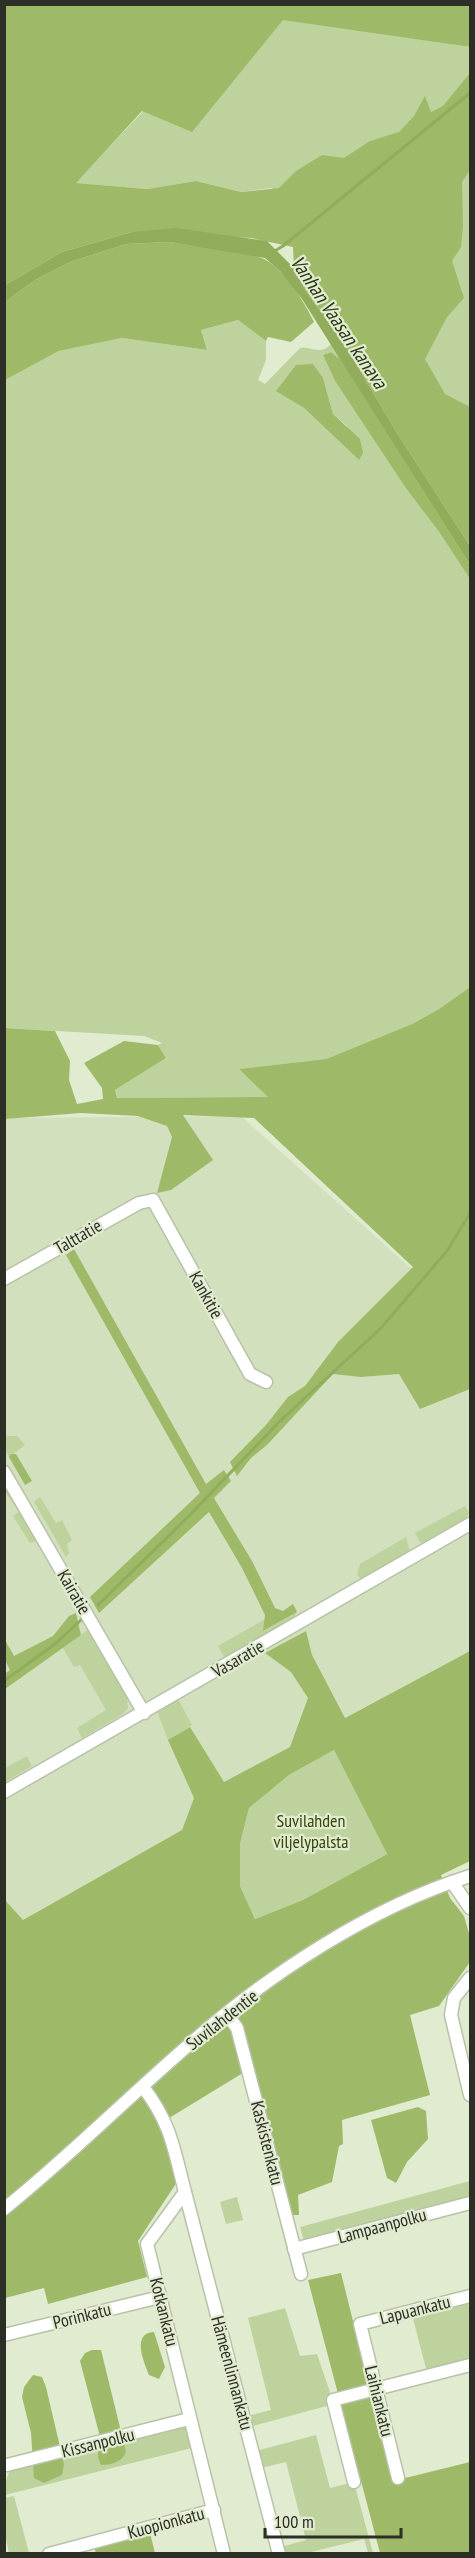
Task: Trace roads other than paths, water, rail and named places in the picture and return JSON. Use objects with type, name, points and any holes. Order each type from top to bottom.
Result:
[{"type":"street","name":"Talttatie","points":[[4,1279],[139,1203],[153,1200]]},
{"type":"street","name":"Kankitie","points":[[153,1200],[250,1374],[266,1382]]},
{"type":"street","name":"Kairatie","points":[[4,1472],[144,1713]]},
{"type":"street","name":"Vasaratie","points":[[4,1792],[471,1524]]},
{"type":"street","name":"Suvilahdentie","points":[[4,2209],[192,2042],[227,2014],[324,1946],[399,1903],[471,1876]]},
{"type":"street","points":[[452,1882],[471,1908]]},
{"type":"street","points":[[471,1978],[454,1998],[451,2015],[471,2095]]},
{"type":"street","name":"Kaskistenkatu","points":[[227,2014],[237,2028],[301,2274]]},
{"type":"street","points":[[143,2087],[159,2107],[167,2124],[184,2192]]},
{"type":"street","name":"Kotkankatu","points":[[184,2192],[147,2244],[224,2553]]},
{"type":"street","name":"Hämeenlinnankatu","points":[[184,2192],[279,2553]]},
{"type":"street","name":"Lampaanpolku","points":[[294,2249],[471,2203]]},
{"type":"street","name":"Porinkatu","points":[[4,2335],[160,2296]]},
{"type":"street","name":"Lapuankatu","points":[[360,2324],[471,2296]]},
{"type":"street","name":"Laihiankatu","points":[[360,2324],[398,2478]]},
{"type":"street","points":[[354,2482],[333,2400],[471,2365]]},
{"type":"street","name":"Kissanpolku","points":[[7,2465],[189,2419]]},
{"type":"street","name":"Kuopionkatu","points":[[49,2553],[214,2510]]},
{"type":"waterway","points":[[273,252],[470,93]]},
{"type":"waterway","points":[[98,1605],[187,1518],[280,1421],[380,1329],[447,1251],[470,1213]]},
{"type":"waterway","points":[[4,1681],[55,1644],[81,1620]]},
{"type":"water label","name":"Vanhan Vaasan kanava","points":[[339,322]]},
{"type":"park label","name":"Suvilahden viljelypalsta","points":[[311,1831]]}]
